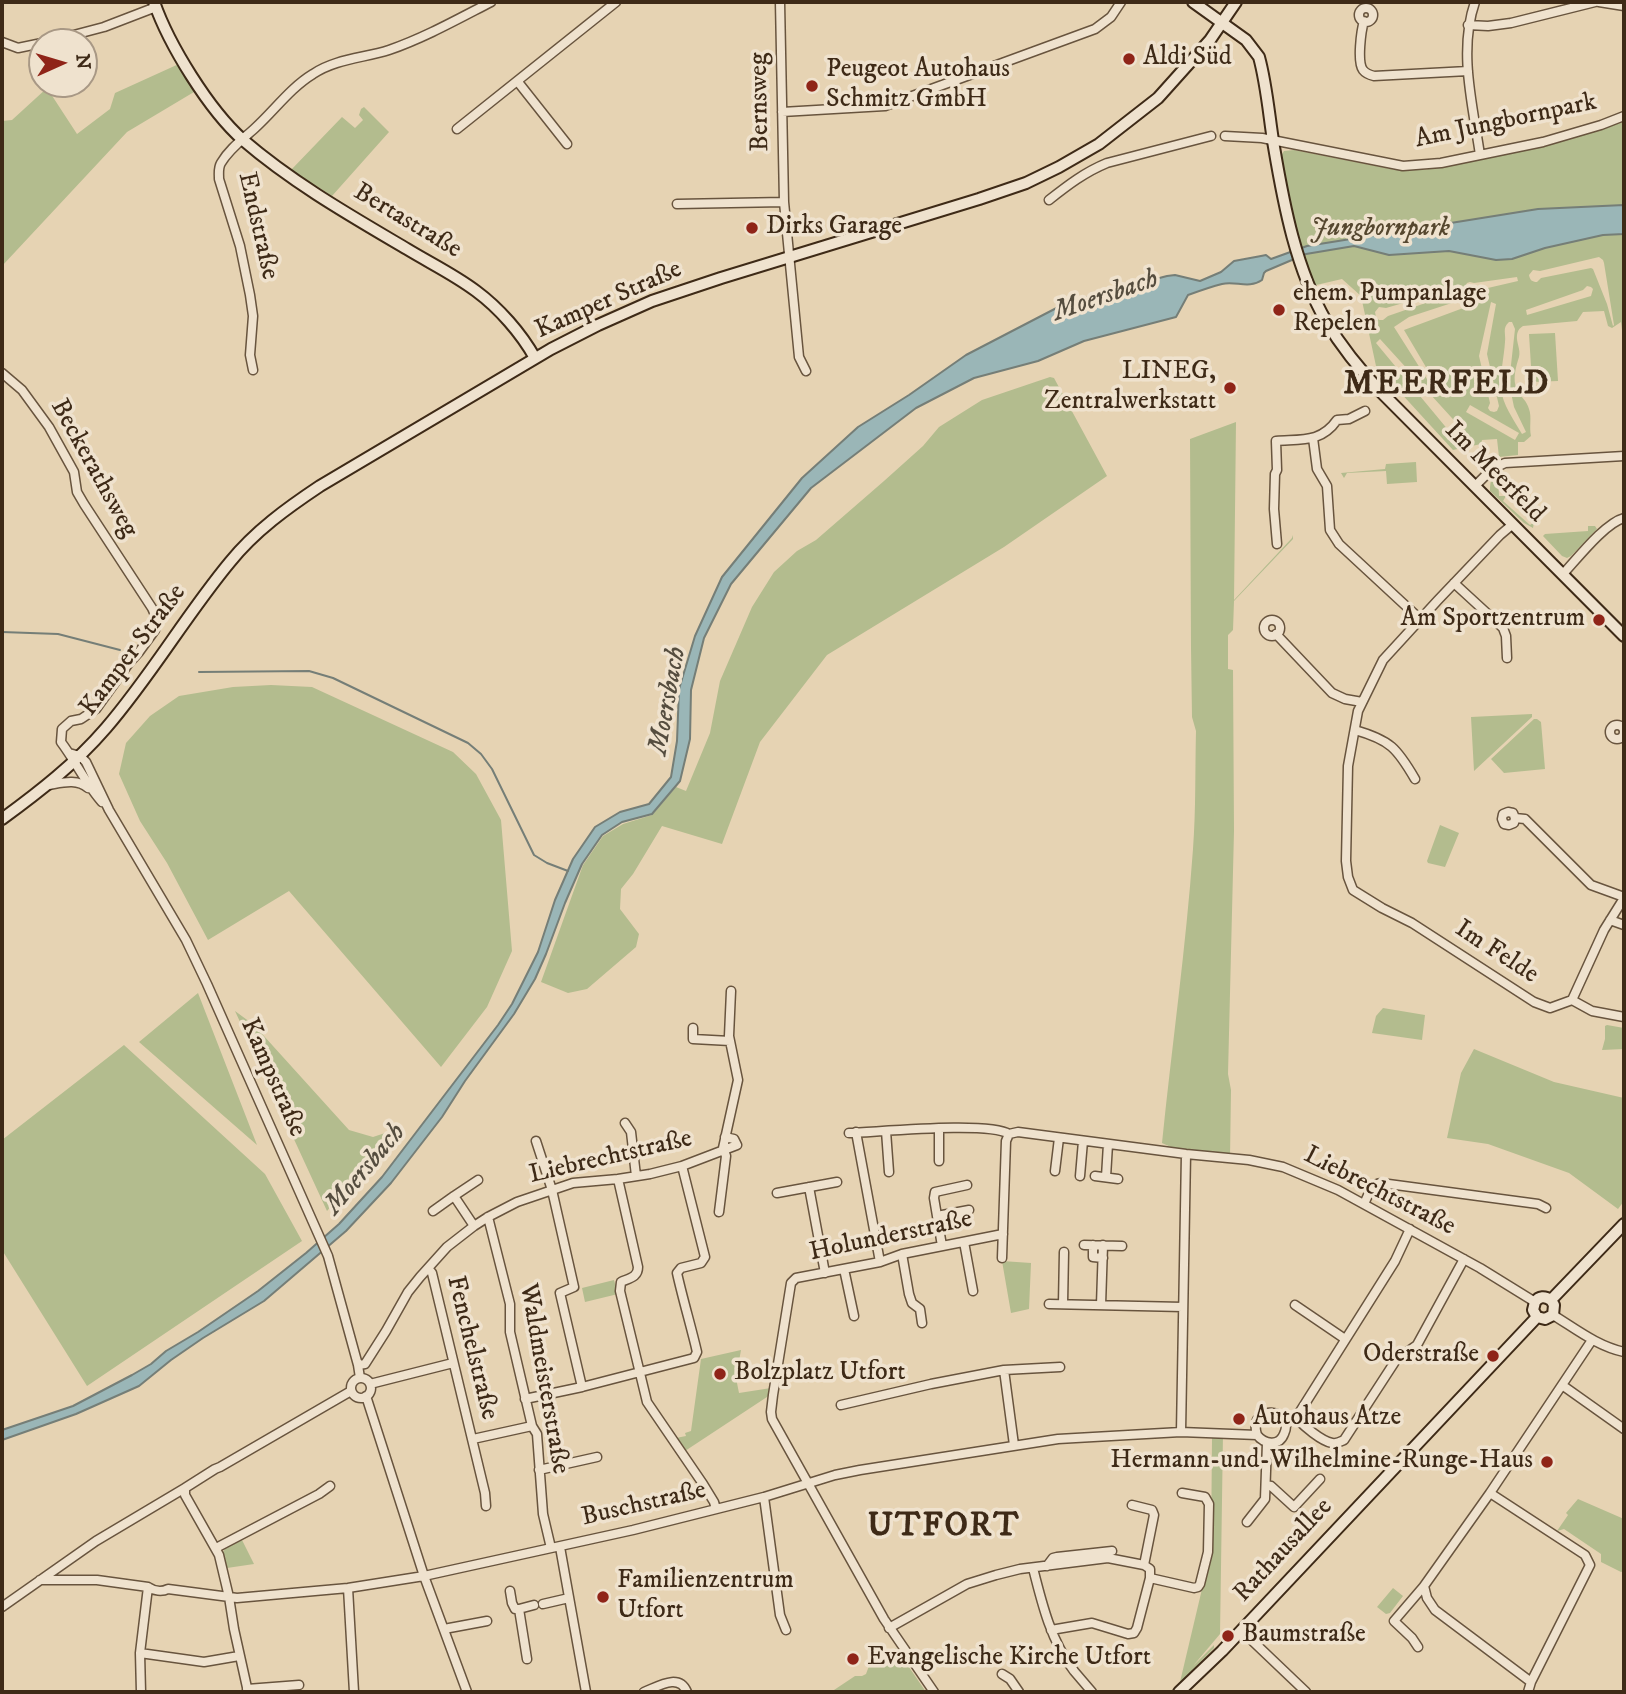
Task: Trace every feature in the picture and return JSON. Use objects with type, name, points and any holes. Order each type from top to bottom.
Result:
[{"type":"street","points":[[242,138],[313,73],[401,46],[491,2]]},
{"type":"street","points":[[457,129],[617,2]]},
{"type":"street","name":"Bernsweg","points":[[780,2],[784,202],[799,356],[806,371]]},
{"type":"street","points":[[782,112],[885,106],[1095,29],[1111,17],[1121,2]]},
{"type":"street","name":"Im Meerfeld","points":[[1193,2],[1246,40],[1259,57],[1282,195],[1301,265],[1322,314],[1352,359],[1382,393],[1624,636]]},
{"type":"street","name":"Kamper Straße","points":[[2,820],[47,785],[105,729],[232,560],[258,533],[320,486],[535,358],[652,301],[979,200],[1026,183],[1073,160],[1113,134],[1158,98],[1222,24],[1236,2]]},
{"type":"street","points":[[1475,2],[1468,24],[1466,44],[1480,155]]},
{"type":"street","points":[[1468,24],[1488,26],[1511,23],[1597,2],[1624,6]]},
{"type":"street","points":[[98,29],[155,4]]},
{"type":"street","name":"Endstraße","points":[[155,4],[191,75],[217,111],[242,138],[221,162],[219,178],[240,246],[250,295],[253,316],[250,355],[253,370]]},
{"type":"street","points":[[1364,21],[1361,33],[1361,64],[1363,71],[1369,75],[1468,71]]},
{"type":"street","points":[[2,42],[18,48],[28,46]]},
{"type":"street","points":[[517,82],[567,144]]},
{"type":"street","name":"Am Jungbornpark","points":[[1273,141],[1403,166],[1441,163],[1543,142],[1624,116]]},
{"type":"street","points":[[1049,200],[1080,176],[1100,166],[1211,136]]},
{"type":"street","points":[[1225,136],[1273,141]]},
{"type":"street","name":"Bertastraße","points":[[242,138],[292,177],[476,290],[502,313],[535,358]]},
{"type":"street","points":[[677,204],[784,202]]},
{"type":"street","name":"Beckerathsweg","points":[[2,373],[22,390],[49,427],[74,472],[77,492],[156,617],[155,630],[96,709],[81,719],[71,721],[62,729],[61,743],[74,757]]},
{"type":"street","points":[[1277,544],[1274,509],[1276,441],[1313,438],[1330,430],[1337,420],[1349,419],[1365,411]]},
{"type":"street","points":[[1313,438],[1317,469],[1327,486],[1330,530],[1334,537],[1420,619]]},
{"type":"street","points":[[1475,486],[1494,468],[1505,463],[1624,456]]},
{"type":"street","points":[[1500,511],[1500,535]]},
{"type":"street","points":[[1563,574],[1614,521],[1624,518]]},
{"type":"street","name":"Im Felde","points":[[1513,524],[1383,660],[1362,702],[1348,766],[1346,861],[1353,890],[1412,923],[1534,1002],[1550,1008],[1572,1000]]},
{"type":"street","points":[[1454,583],[1503,628],[1507,658]]},
{"type":"street","points":[[1276,635],[1332,693],[1362,702]]},
{"type":"street","points":[[1355,730],[1379,737],[1393,747],[1405,760],[1415,779]]},
{"type":"street","name":"Kampstraße","points":[[74,757],[96,796]]},
{"type":"street","name":"Kampstraße","points":[[74,757],[86,762],[109,810],[186,940],[227,1026],[328,1256],[360,1378]]},
{"type":"street","name":"Kampstraße","points":[[47,785],[67,782],[85,784],[109,810]]},
{"type":"street","points":[[1516,818],[1525,819],[1532,825],[1591,885],[1624,898],[1595,948],[1572,1000],[1592,1011],[1624,1017]]},
{"type":"street","points":[[1610,920],[1624,925]]},
{"type":"street","points":[[719,1212],[726,1156],[723,1148],[738,1080],[730,1041],[731,991]]},
{"type":"street","points":[[693,1028],[693,1040],[730,1041]]},
{"type":"street","points":[[625,1123],[631,1132],[636,1176]]},
{"type":"street","points":[[939,1129],[939,1161]]},
{"type":"street","name":"Liebrechtstraße","points":[[880,1262],[853,1132],[984,1129],[1249,1160],[1283,1167],[1338,1190],[1464,1259],[1535,1302]]},
{"type":"street","points":[[886,1131],[889,1172]]},
{"type":"street","name":"Holunderstraße","points":[[1002,1258],[1006,1141],[1009,1134]]},
{"type":"street","name":"Liebrechtstraße","points":[[358,1365],[365,1364],[371,1356],[408,1292],[428,1268],[447,1247],[488,1217],[517,1202],[573,1183],[618,1179],[682,1166],[737,1144],[734,1139],[725,1137]]},
{"type":"street","points":[[1055,1171],[1059,1138]]},
{"type":"street","points":[[536,1141],[552,1190],[574,1287],[560,1293],[582,1387]]},
{"type":"street","points":[[1080,1176],[1083,1141]]},
{"type":"street","points":[[1106,1177],[1108,1144]]},
{"type":"street","points":[[1181,1432],[1186,1154]]},
{"type":"street","points":[[525,1399],[582,1387],[697,1356],[677,1273],[681,1268],[701,1263],[705,1257],[682,1166]]},
{"type":"street","points":[[1095,1176],[1118,1179]]},
{"type":"street","points":[[618,1179],[638,1267],[635,1276],[621,1282],[620,1291],[647,1402],[703,1484],[716,1509]]},
{"type":"street","points":[[433,1211],[478,1180]]},
{"type":"street","points":[[777,1193],[836,1182]]},
{"type":"street","points":[[1364,1204],[1372,1188],[1381,1183],[1538,1204],[1546,1208]]},
{"type":"street","points":[[942,1246],[935,1192],[967,1185]]},
{"type":"street","points":[[809,1187],[825,1273]]},
{"type":"street","points":[[454,1196],[474,1226]]},
{"type":"street","points":[[937,1216],[969,1209]]},
{"type":"street","name":"Waldmeisterstraße","points":[[488,1217],[510,1304],[510,1332],[525,1399],[532,1426],[537,1434],[543,1514],[569,1598],[586,1692]]},
{"type":"street","points":[[1551,1300],[1624,1223]]},
{"type":"street","points":[[1285,1422],[1296,1418],[1395,1261],[1410,1229]]},
{"type":"street","name":"Holunderstraße","points":[[808,1483],[772,1419],[771,1412],[791,1283],[796,1279],[880,1262],[902,1254],[1003,1234]]},
{"type":"street","points":[[964,1242],[973,1291]]},
{"type":"street","points":[[1103,1258],[1093,1257],[1089,1245],[1122,1246]]},
{"type":"street","points":[[1101,1305],[1104,1245]]},
{"type":"street","points":[[1063,1304],[1065,1252]]},
{"type":"street","points":[[902,1254],[909,1294],[912,1303],[920,1309],[922,1323]]},
{"type":"street","points":[[1296,1418],[1306,1428],[1332,1443],[1345,1440],[1396,1360],[1417,1345],[1464,1259]]},
{"type":"street","name":"Fenchelstraße","points":[[428,1268],[432,1273],[473,1439],[486,1506]]},
{"type":"street","points":[[844,1269],[853,1316]]},
{"type":"street","points":[[1538,1298],[1551,1300],[1555,1308],[1553,1315],[1545,1319],[1537,1317],[1533,1310],[1538,1298]]},
{"type":"street","points":[[1049,1304],[1183,1307]]},
{"type":"street","points":[[1294,1305],[1345,1339]]},
{"type":"street","points":[[1553,1315],[1592,1340],[1612,1350],[1624,1352]]},
{"type":"street","name":"Rathausallee","points":[[1179,1692],[1222,1651],[1537,1317]]},
{"type":"street","points":[[1418,1647],[1394,1621],[1424,1586],[1490,1493],[1592,1340]]},
{"type":"street","points":[[370,1384],[453,1363]]},
{"type":"street","points":[[841,1405],[1004,1370],[1060,1367]]},
{"type":"street","points":[[1004,1370],[1014,1445]]},
{"type":"street","points":[[2,1607],[96,1541],[351,1391],[353,1382],[360,1378],[370,1384],[370,1391],[363,1398],[351,1391]]},
{"type":"street","points":[[1562,1385],[1624,1429]]},
{"type":"street","points":[[366,1396],[424,1576],[467,1692]]},
{"type":"street","points":[[1264,1413],[1279,1414],[1285,1422],[1285,1433],[1278,1441],[1267,1443],[1259,1439],[1255,1425],[1264,1413]]},
{"type":"street","name":"Fenchelstraße","points":[[473,1439],[532,1426]]},
{"type":"street","name":"Buschstraße","points":[[40,1580],[97,1580],[153,1590],[168,1589],[237,1598],[348,1588],[424,1576],[555,1547],[764,1497],[860,1470],[1058,1440],[1181,1432],[1257,1435]]},
{"type":"street","points":[[1247,1522],[1265,1499],[1267,1443]]},
{"type":"street","points":[[539,1470],[597,1457]]},
{"type":"street","points":[[1266,1485],[1271,1486],[1294,1507],[1320,1479]]},
{"type":"street","points":[[808,1483],[889,1628],[934,1692]]},
{"type":"street","points":[[216,1548],[330,1486]]},
{"type":"street","points":[[185,1489],[185,1494],[216,1548],[229,1597],[247,1690],[299,1685]]},
{"type":"street","points":[[1150,1578],[1194,1588],[1200,1584],[1208,1552],[1209,1504],[1205,1497],[1182,1493]]},
{"type":"street","points":[[1490,1493],[1585,1555],[1590,1565],[1528,1692]]},
{"type":"street","points":[[764,1497],[780,1615],[786,1630]]},
{"type":"street","points":[[1132,1505],[1152,1510],[1154,1515],[1144,1565]]},
{"type":"street","points":[[1047,1566],[1057,1557],[1112,1551]]},
{"type":"street","points":[[889,1628],[967,1584],[996,1575],[1108,1558],[1144,1565],[1150,1569],[1150,1578],[1134,1633],[1129,1634],[1092,1623],[1051,1630]]},
{"type":"street","points":[[1033,1568],[1051,1630],[1074,1672],[1092,1692]]},
{"type":"street","points":[[1424,1586],[1427,1598],[1435,1610],[1531,1682]]},
{"type":"street","points":[[141,1692],[140,1653],[148,1587]]},
{"type":"street","points":[[348,1588],[354,1692]]},
{"type":"street","points":[[510,1591],[515,1609],[569,1598]]},
{"type":"street","points":[[519,1609],[527,1659]]},
{"type":"street","points":[[444,1629],[487,1621]]},
{"type":"street","points":[[1241,1630],[1306,1692]]},
{"type":"street","points":[[140,1653],[204,1662],[239,1656]]},
{"type":"street","points":[[1002,1674],[1010,1679],[1018,1692]]},
{"type":"street","points":[[644,1692],[670,1682],[681,1683],[687,1692]]},
{"type":"green space","points":[[181,63],[194,92],[127,132],[2,266],[2,121],[12,120],[36,98],[54,98],[77,134],[110,109],[115,93]]},
{"type":"green space","points":[[364,107],[389,132],[332,196],[291,170],[342,117],[355,128],[363,120],[359,115]]},
{"type":"green space","name":"Jungbornpark","points":[[1624,122],[1624,330],[1621,322],[1612,328],[1608,326],[1604,311],[1583,312],[1577,321],[1523,326],[1517,335],[1519,354],[1515,382],[1529,409],[1531,436],[1524,442],[1518,442],[1518,455],[1499,457],[1497,439],[1482,440],[1481,444],[1453,450],[1376,366],[1361,296],[1342,279],[1312,286],[1299,249],[1281,156],[1284,151],[1294,150],[1396,170],[1423,170],[1548,145]],"holes":[[[1599,257],[1604,263],[1614,325],[1593,269],[1541,278],[1537,282],[1529,277],[1533,270],[1540,271]],[[1517,277],[1518,281],[1472,293],[1467,292],[1465,287],[1470,282]],[[1587,286],[1593,289],[1591,296],[1527,315],[1526,310],[1583,290]],[[1441,292],[1443,297],[1383,320],[1376,317],[1375,312],[1379,307],[1386,308]],[[1468,295],[1473,295],[1476,300],[1472,307],[1404,330],[1436,384],[1432,387],[1394,327],[1409,317],[1464,299]],[[1491,302],[1496,304],[1487,354],[1499,406],[1497,411],[1490,411],[1479,356]],[[1512,322],[1515,329],[1509,383],[1514,407],[1526,432],[1522,434],[1509,412],[1501,388],[1506,326]],[[1380,339],[1465,430],[1464,440],[1459,441],[1376,343]],[[1470,405],[1519,433],[1515,440],[1466,412]]]},
{"type":"green space","points":[[1555,333],[1558,381],[1532,382],[1529,334]]},
{"type":"green space","points":[[1050,377],[1054,378],[1107,476],[1004,547],[827,655],[760,742],[722,844],[662,826],[621,889],[620,909],[639,934],[636,947],[587,989],[568,993],[541,982],[583,865],[603,836],[623,824],[652,815],[676,787],[686,791],[710,733],[720,681],[752,607],[774,572],[797,551],[816,540],[884,481],[923,446],[939,427],[982,400]]},
{"type":"green space","points":[[1236,422],[1234,600],[1293,535],[1293,539],[1234,601],[1233,630],[1228,635],[1228,669],[1233,670],[1234,831],[1228,1074],[1231,1090],[1230,1158],[1186,1154],[1162,1143],[1187,922],[1195,820],[1196,731],[1192,717],[1190,439]]},
{"type":"green space","points":[[1416,462],[1417,482],[1387,484],[1386,471],[1347,473],[1344,478],[1341,473],[1385,469],[1386,464]]},
{"type":"green space","points":[[1501,469],[1504,473],[1498,474],[1499,496],[1506,496],[1503,501],[1530,525],[1534,522],[1533,528],[1490,491],[1492,478]]},
{"type":"green space","points":[[1588,526],[1595,526],[1597,529],[1567,558],[1543,536],[1588,531]]},
{"type":"green space","points":[[233,687],[312,687],[453,752],[476,774],[501,820],[512,951],[487,1007],[441,1067],[289,891],[208,940],[167,863],[140,821],[119,774],[126,743],[150,716],[179,696]]},
{"type":"green space","points":[[1532,714],[1532,717],[1474,771],[1471,717]]},
{"type":"green space","points":[[1534,719],[1541,722],[1545,769],[1504,773],[1491,759]]},
{"type":"green space","points":[[1440,825],[1459,833],[1445,867],[1427,861]]},
{"type":"green space","points":[[198,993],[257,1145],[139,1042]]},
{"type":"green space","points":[[1383,1008],[1425,1015],[1422,1040],[1372,1033],[1376,1016]]},
{"type":"green space","points":[[235,1011],[254,1025],[349,1130],[373,1137],[397,1129],[327,1211]]},
{"type":"green space","points":[[1607,1025],[1624,1028],[1624,1049],[1602,1050]]},
{"type":"green space","points":[[124,1045],[265,1174],[302,1241],[87,1386],[2,1250],[2,1140]]},
{"type":"green space","points":[[1474,1049],[1554,1082],[1624,1098],[1624,1201],[1618,1209],[1569,1173],[1488,1144],[1447,1138],[1461,1073]]},
{"type":"green space","points":[[1002,1261],[1031,1263],[1029,1309],[1011,1313]]},
{"type":"green space","points":[[614,1280],[618,1294],[585,1302],[582,1288]]},
{"type":"green space","points":[[741,1350],[736,1378],[739,1393],[771,1388],[770,1395],[685,1451],[676,1438],[686,1436],[685,1433],[691,1431],[701,1359]]},
{"type":"green space","points":[[1216,1433],[1223,1433],[1220,1634],[1193,1666],[1214,1645],[1214,1648],[1171,1692],[1180,1682],[1211,1551],[1212,1438]]},
{"type":"green space","points":[[1578,1499],[1624,1519],[1624,1571],[1601,1562],[1601,1554],[1564,1529],[1557,1531],[1568,1515],[1566,1513]]},
{"type":"green space","points":[[242,1540],[254,1564],[227,1568],[223,1552]]},
{"type":"green space","points":[[1393,1588],[1403,1596],[1390,1613],[1386,1614],[1377,1607]]},
{"type":"green space","points":[[896,1648],[926,1692],[831,1692],[855,1676],[866,1674],[869,1666]]},
{"type":"water","name":"Moersbach","points":[[1624,205],[1624,234],[1603,235],[1545,248],[1512,259],[1496,260],[1449,251],[1389,255],[1354,246],[1306,254],[1266,271],[1262,280],[1257,283],[1222,284],[1188,295],[1176,317],[1084,341],[1038,361],[974,378],[916,408],[811,488],[731,584],[704,638],[691,690],[690,739],[680,781],[652,814],[622,822],[602,835],[582,864],[535,979],[514,1014],[442,1117],[391,1183],[346,1231],[264,1301],[203,1338],[139,1386],[76,1414],[2,1440],[2,1430],[73,1406],[151,1364],[166,1351],[258,1291],[339,1224],[382,1177],[512,1004],[538,952],[555,900],[573,859],[595,827],[620,812],[649,804],[671,777],[677,741],[679,689],[695,636],[722,577],[802,478],[858,427],[966,355],[1068,302],[1167,276],[1175,275],[1200,281],[1221,272],[1234,261],[1266,255],[1271,259],[1307,246],[1538,209]]},
{"type":"waterway","points":[[2,632],[58,634],[120,650]]},
{"type":"waterway","points":[[199,672],[309,671],[333,678],[468,743],[492,769],[534,855],[568,871]]},
{"type":"place","name":"Aldi Süd","points":[[1129,59]]},
{"type":"place","name":"Peugeot Autohaus Schmitz GmbH","points":[[812,86]]},
{"type":"place","name":"Dirks Garage","points":[[752,228]]},
{"type":"place","name":"ehem. Pumpanlage Repelen","points":[[1279,310]]},
{"type":"place","name":"LINEG, Zentralwerkstatt","points":[[1230,388]]},
{"type":"place","name":"Am Sportzentrum","points":[[1599,620]]},
{"type":"place","name":"Oderstraße","points":[[1493,1356]]},
{"type":"place","name":"Bolzplatz Utfort","points":[[720,1374]]},
{"type":"place","name":"Autohaus Atze","points":[[1239,1419]]},
{"type":"place","name":"Hermann-und-Wilhelmine-Runge-Haus","points":[[1547,1462]]},
{"type":"place","name":"Familienzentrum Utfort","points":[[603,1597]]},
{"type":"place","name":"Baumstraße","points":[[1228,1636]]},
{"type":"place","name":"Evangelische Kirche Utfort","points":[[853,1659]]},
{"type":"district","name":"MEERFELD","points":[[1447,386]]},
{"type":"district","name":"UTFORT","points":[[944,1528]]}]
